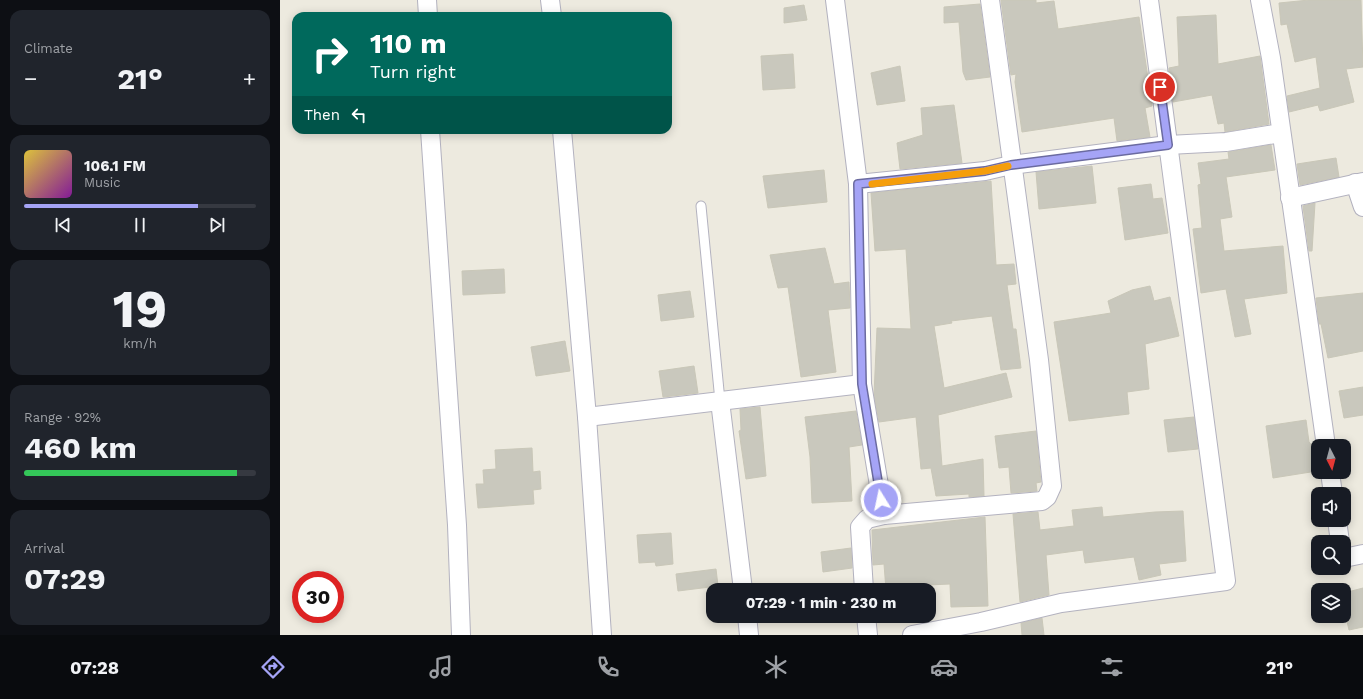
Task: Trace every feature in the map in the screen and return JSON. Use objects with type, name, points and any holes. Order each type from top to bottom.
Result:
[{"type":"street","points":[[427,0],[428,12]]},
{"type":"street","points":[[550,0],[552,12]]},
{"type":"street","points":[[835,0],[858,184],[862,384],[884,515]]},
{"type":"street","points":[[864,583],[860,526],[867,519],[884,515],[1042,501],[1051,491],[1052,486],[1039,360],[1011,165],[990,0]]},
{"type":"street","points":[[912,635],[981,629],[1061,603],[1226,581],[1149,0]]},
{"type":"street","points":[[1260,0],[1271,58],[1325,439]]},
{"type":"street","points":[[430,134],[457,525],[461,635]]},
{"type":"street","points":[[562,134],[587,416],[602,635]]},
{"type":"street","points":[[858,184],[985,171],[1011,165],[1168,145],[1226,142],[1281,134]]},
{"type":"street","points":[[1290,198],[1359,183],[1363,207]]},
{"type":"street","points":[[587,416],[862,384]]},
{"type":"street","points":[[720,401],[742,583]]},
{"type":"street","points":[[1351,557],[1363,554]]},
{"type":"street","points":[[748,623],[749,635]]},
{"type":"street","points":[[867,623],[868,635]]},
{"type":"lane","points":[[701,206],[720,401]]},
{"type":"building","points":[[1001,0],[1036,0],[1036,3],[1054,1],[1058,29],[1139,17],[1152,106],[1145,108],[1150,137],[1117,141],[1114,118],[1022,132],[1015,82],[1016,74],[1011,75]]},
{"type":"building","points":[[1309,0],[1361,0],[1363,67],[1346,69],[1354,102],[1320,111],[1318,105],[1289,112],[1287,96],[1320,88],[1316,57],[1295,62],[1287,24],[1281,25],[1279,3]]},
{"type":"building","points":[[980,4],[990,77],[966,80],[963,72],[959,22],[944,23],[944,7]]},
{"type":"building","points":[[804,5],[807,20],[784,23],[784,8]]},
{"type":"building","points":[[1216,15],[1218,64],[1260,56],[1269,124],[1225,132],[1224,123],[1218,124],[1212,95],[1173,102],[1169,68],[1179,66],[1177,17]]},
{"type":"building","points":[[793,54],[795,88],[763,90],[761,56]]},
{"type":"building","points":[[900,66],[905,101],[877,105],[871,73]]},
{"type":"building","points":[[954,105],[962,163],[900,169],[897,143],[923,135],[921,108]]},
{"type":"building","points":[[1271,145],[1275,170],[1226,177],[1232,217],[1220,219],[1224,251],[1283,246],[1287,293],[1244,299],[1251,334],[1235,337],[1226,289],[1201,293],[1193,229],[1202,228],[1198,185],[1201,184],[1198,163],[1229,159],[1228,152]]},
{"type":"building","points":[[1336,158],[1339,177],[1300,185],[1297,164]]},
{"type":"building","points":[[1092,166],[1096,203],[1039,209],[1036,172]]},
{"type":"building","points":[[824,170],[827,202],[768,208],[763,176]]},
{"type":"building","points":[[991,181],[996,265],[1014,264],[1016,284],[1007,285],[1013,329],[1016,329],[1021,368],[1001,370],[992,316],[951,321],[952,323],[934,326],[944,388],[1006,373],[1012,397],[938,415],[942,466],[983,459],[984,496],[969,497],[969,494],[936,496],[931,468],[921,469],[916,417],[879,422],[874,395],[877,328],[911,329],[906,249],[875,251],[871,193]]},
{"type":"building","points":[[1151,184],[1153,199],[1162,198],[1168,233],[1125,240],[1118,188]]},
{"type":"building","points":[[1315,203],[1312,251],[1309,251],[1303,206]]},
{"type":"building","points":[[825,248],[834,284],[849,282],[850,308],[828,310],[836,372],[801,377],[788,287],[778,288],[770,255]]},
{"type":"building","points":[[504,269],[505,293],[463,295],[462,271]]},
{"type":"building","points":[[1150,286],[1154,301],[1170,297],[1179,336],[1145,344],[1149,389],[1127,392],[1129,414],[1069,421],[1054,322],[1111,313],[1108,301],[1132,290]]},
{"type":"building","points":[[690,291],[694,317],[661,321],[658,295]]},
{"type":"building","points":[[1363,293],[1363,351],[1328,358],[1321,324],[1319,324],[1316,298]]},
{"type":"building","points":[[565,341],[570,371],[536,376],[531,347]]},
{"type":"building","points":[[694,366],[698,393],[663,397],[659,371]]},
{"type":"building","points":[[1363,387],[1363,415],[1344,418],[1339,391]]},
{"type":"building","points":[[760,407],[766,476],[746,479],[739,431],[741,430],[740,409]]},
{"type":"building","points":[[856,411],[862,445],[849,447],[852,501],[812,503],[810,457],[805,417]]},
{"type":"building","points":[[1194,417],[1198,449],[1168,452],[1164,420]]},
{"type":"building","points":[[1306,420],[1309,442],[1311,444],[1311,472],[1273,478],[1266,426]]},
{"type":"building","points":[[1036,431],[1041,482],[1036,483],[1037,491],[1011,493],[1009,467],[999,468],[995,436]]},
{"type":"building","points":[[532,448],[533,472],[540,471],[541,489],[533,490],[534,504],[478,508],[476,484],[484,484],[483,470],[496,469],[495,450]]},
{"type":"building","points":[[1102,507],[1103,517],[1183,511],[1186,561],[1159,564],[1161,575],[1139,580],[1134,557],[1085,563],[1083,550],[1046,555],[1049,595],[1020,602],[1013,514],[1038,512],[1040,530],[1074,526],[1072,510]]},
{"type":"building","points":[[985,517],[988,606],[951,607],[950,584],[885,583],[884,564],[873,565],[872,530]]},
{"type":"building","points":[[671,533],[673,564],[656,566],[655,562],[639,563],[637,535]]},
{"type":"building","points":[[851,548],[852,568],[823,572],[821,552]]},
{"type":"building","points":[[716,569],[718,583],[706,583],[706,588],[678,591],[676,574]]},
{"type":"building","points":[[1363,588],[1363,627],[1349,630],[1347,623],[1351,623],[1351,591]]},
{"type":"building","points":[[1042,618],[1044,635],[1022,635],[1021,623]]},
{"type":"slow traffic","points":[[872,184],[985,171],[1008,166]]},
{"type":"route","points":[[881,500],[862,384],[859,307],[860,282],[858,184],[985,171],[1011,165],[1168,145],[1160,87]]}]
